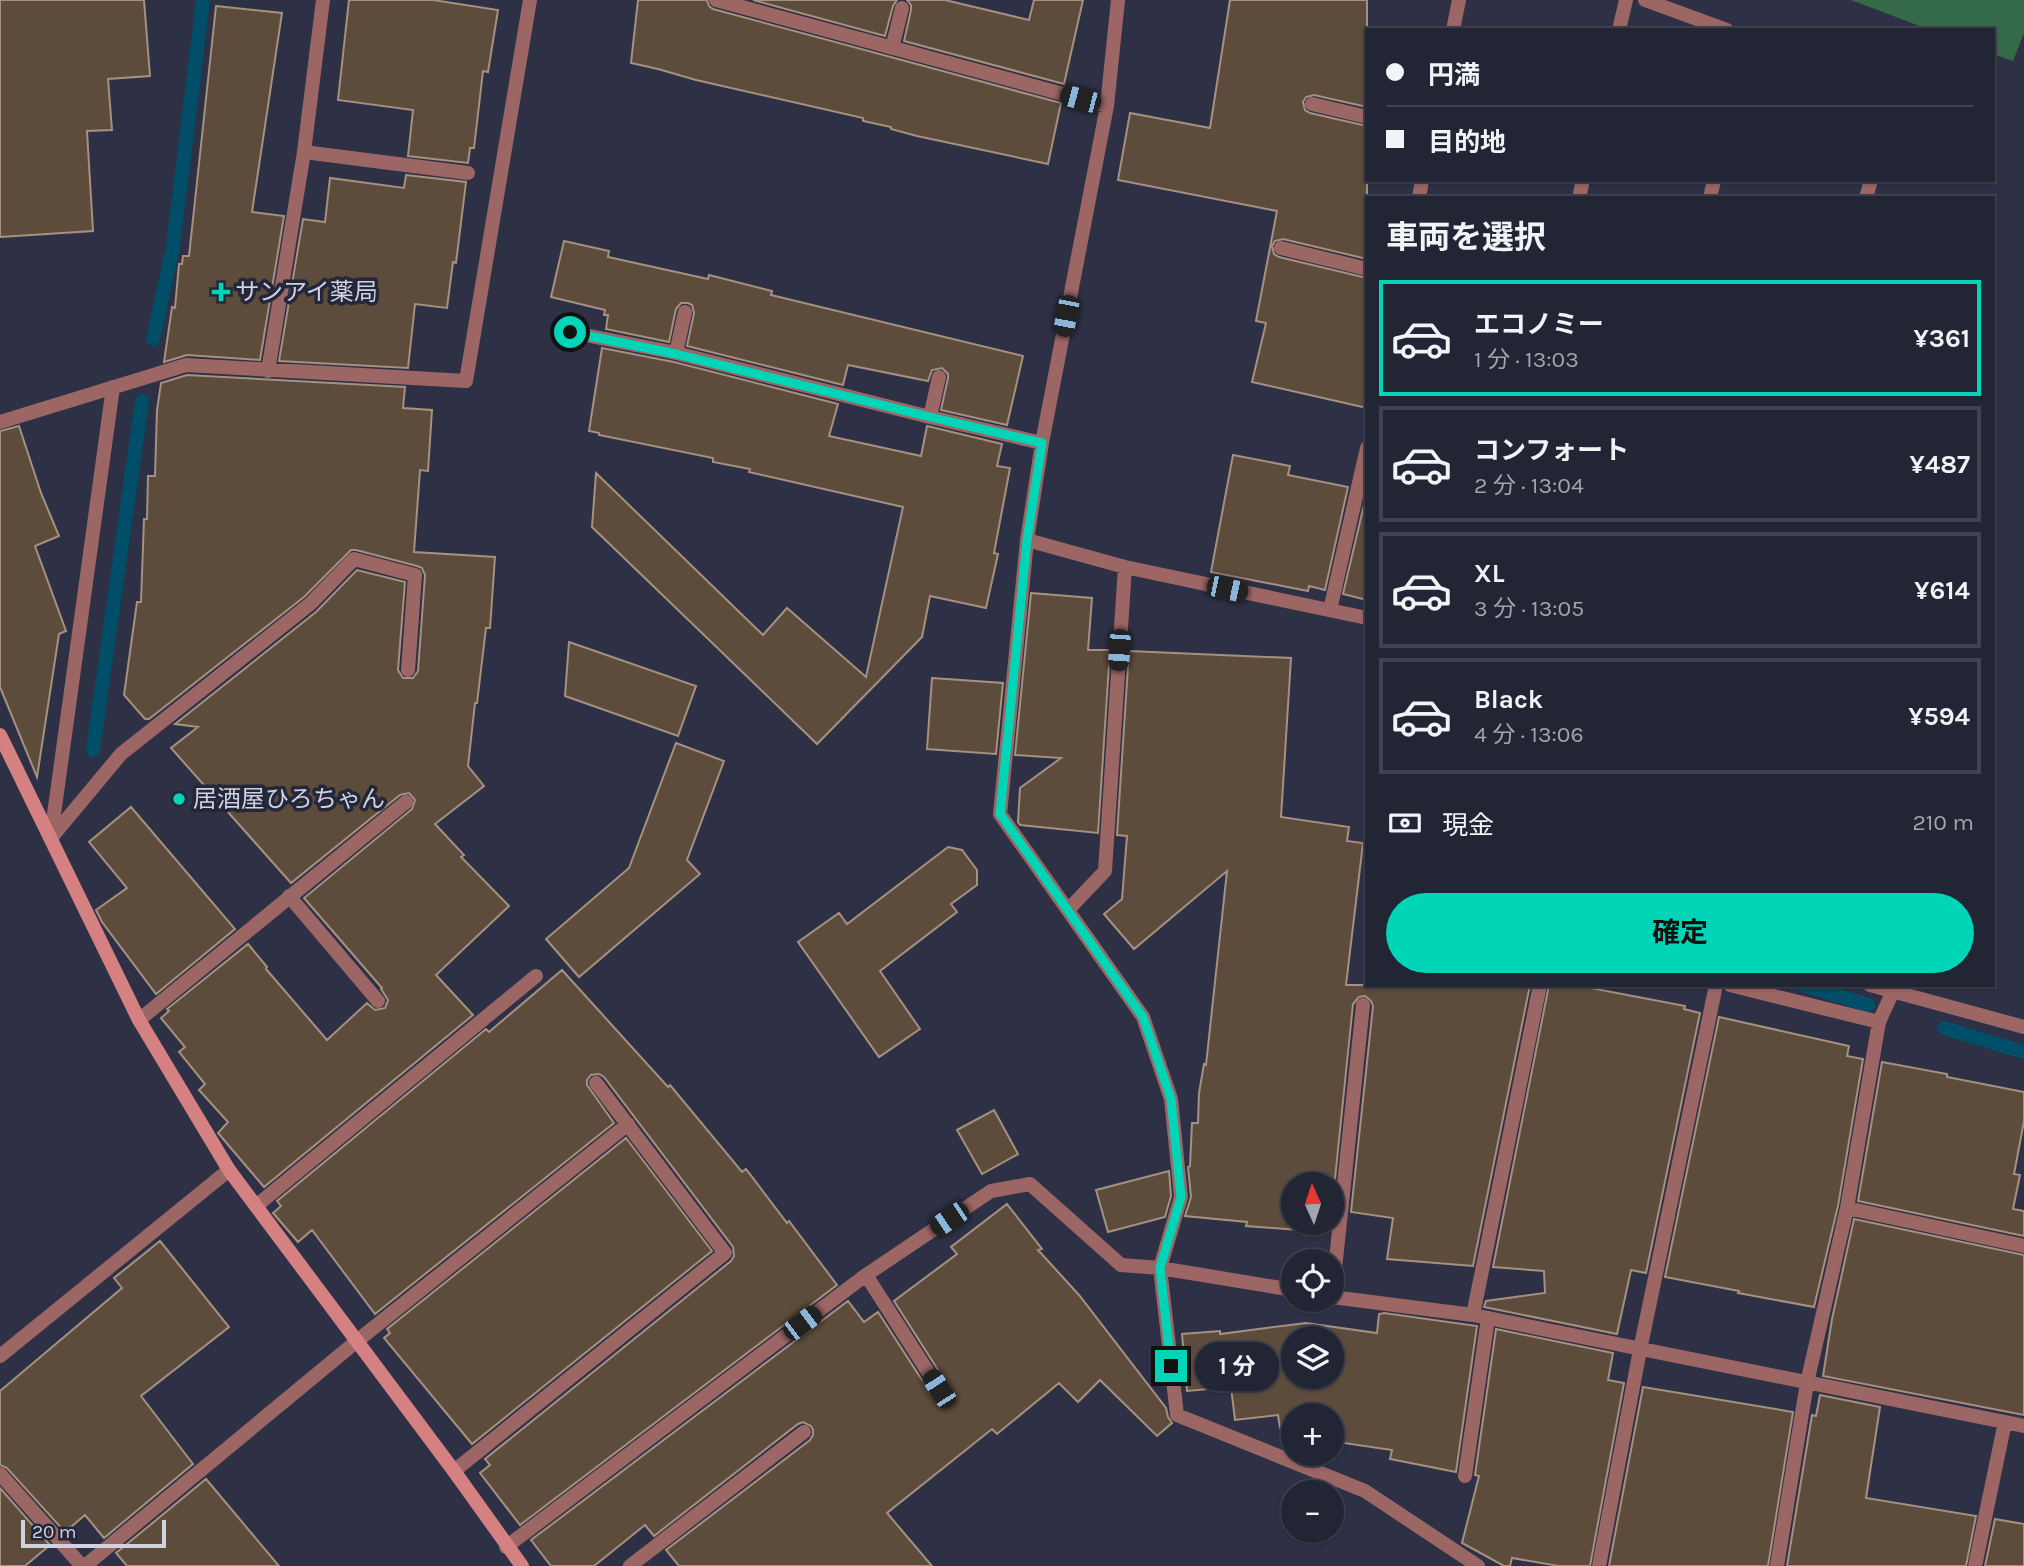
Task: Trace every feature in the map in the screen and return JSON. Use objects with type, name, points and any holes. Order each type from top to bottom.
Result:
[{"type":"street","points":[[268,371],[304,152],[323,0]]},
{"type":"street","points":[[0,422],[186,365],[467,380],[530,0]]},
{"type":"street","points":[[716,0],[748,4],[892,48],[1107,106]]},
{"type":"street","points":[[1118,0],[1107,106],[1042,443],[1027,540],[1000,814],[1143,1017],[1171,1099],[1181,1197],[1160,1268],[1177,1415],[1364,1491],[1478,1566]]},
{"type":"street","points":[[1453,28],[1459,0]]},
{"type":"street","points":[[1619,28],[1626,0]]},
{"type":"street","points":[[1645,0],[1722,28]]},
{"type":"street","points":[[892,48],[902,8]]},
{"type":"street","points":[[1312,104],[1365,117]]},
{"type":"street","points":[[304,152],[468,173]]},
{"type":"street","points":[[1281,248],[1365,269]]},
{"type":"street","points":[[676,354],[685,312]]},
{"type":"street","points":[[570,332],[676,354],[1042,443]]},
{"type":"street","points":[[930,417],[939,377]]},
{"type":"street","points":[[51,838],[113,387]]},
{"type":"street","points":[[1330,610],[1365,457]]},
{"type":"street","points":[[1027,540],[1125,567],[1365,618]]},
{"type":"street","points":[[51,838],[121,754],[310,604],[354,559],[415,575],[408,670]]},
{"type":"street","points":[[1068,910],[1105,871],[1125,567]]},
{"type":"street","points":[[0,735],[139,1020],[229,1170],[522,1566]]},
{"type":"street","points":[[139,1020],[405,802]]},
{"type":"street","points":[[289,896],[378,1001]]},
{"type":"street","points":[[256,1206],[536,976]]},
{"type":"street","points":[[1465,1476],[1480,1317],[1540,987]]},
{"type":"street","points":[[1599,1566],[1640,1350],[1716,987]]},
{"type":"street","points":[[1738,987],[1880,1022]]},
{"type":"street","points":[[1878,987],[2024,1027]]},
{"type":"street","points":[[1777,1566],[1807,1383],[1847,1208],[1880,1022],[1893,991]]},
{"type":"street","points":[[1337,1249],[1363,1005]]},
{"type":"street","points":[[454,1471],[726,1253],[596,1083]]},
{"type":"street","points":[[0,1474],[83,1566],[357,1340],[628,1124]]},
{"type":"street","points":[[0,1356],[229,1170]]},
{"type":"street","points":[[506,1547],[866,1275],[991,1191],[1030,1184],[1121,1265],[1160,1268],[1281,1288]]},
{"type":"street","points":[[1847,1208],[2024,1245]]},
{"type":"street","points":[[866,1275],[939,1389]]},
{"type":"street","points":[[1344,1299],[1480,1317],[2024,1426]]},
{"type":"street","points":[[1975,1566],[2006,1422]]},
{"type":"street","points":[[631,1566],[804,1432]]},
{"type":"green space","points":[[1851,0],[2024,0],[2024,33],[2013,61],[1995,55],[1995,28],[1925,28]]},
{"type":"building","points":[[0,0],[144,0],[150,76],[108,79],[112,130],[87,131],[93,231],[0,237]]},
{"type":"building","points":[[349,0],[433,0],[498,10],[488,72],[483,71],[474,148],[470,148],[468,163],[408,156],[413,110],[338,100]]},
{"type":"building","points":[[638,0],[707,0],[713,9],[1061,103],[1048,164],[917,136],[863,121],[863,118],[631,63]]},
{"type":"building","points":[[753,0],[897,0],[885,36]]},
{"type":"building","points":[[907,0],[945,0],[1029,20],[1034,0],[1083,0],[1064,84],[904,41],[911,10]]},
{"type":"building","points":[[1230,0],[1367,0],[1365,107],[1314,95],[1306,97],[1303,102],[1305,110],[1310,113],[1365,126],[1365,259],[1283,239],[1275,241],[1272,246],[1274,254],[1279,257],[1365,278],[1365,408],[1252,382],[1266,323],[1256,321],[1277,211],[1118,180],[1130,113],[1210,128]]},
{"type":"building","points":[[216,6],[282,13],[252,212],[284,216],[260,360],[187,355],[164,362],[172,307],[175,308],[179,264],[182,264],[183,256],[189,256]]},
{"type":"building","points":[[406,175],[466,182],[456,263],[453,262],[447,308],[415,304],[408,368],[279,361],[303,219],[325,222],[330,178],[404,188]]},
{"type":"building","points":[[564,241],[609,251],[608,257],[708,279],[709,275],[772,291],[771,295],[1023,356],[1007,425],[941,410],[948,378],[942,368],[932,370],[928,381],[848,365],[843,385],[687,346],[694,313],[692,305],[688,303],[681,303],[676,309],[669,342],[606,329],[608,315],[604,315],[605,310],[551,297]]},
{"type":"building","points":[[602,348],[674,362],[838,404],[829,436],[921,456],[927,426],[1002,444],[997,466],[1010,468],[994,553],[998,554],[986,608],[930,596],[922,637],[817,744],[592,527],[596,473],[763,635],[787,608],[866,677],[903,507],[749,472],[750,469],[713,462],[713,458],[589,431]]},
{"type":"building","points":[[187,375],[405,387],[403,408],[432,410],[428,471],[420,470],[414,552],[495,557],[490,628],[486,628],[468,766],[484,786],[435,824],[464,855],[461,857],[509,906],[436,975],[473,1015],[264,1187],[218,1133],[228,1122],[199,1090],[205,1084],[179,1052],[185,1047],[161,1018],[169,1011],[167,1009],[248,944],[327,1040],[367,1003],[375,1010],[385,1008],[388,1000],[382,988],[304,898],[412,809],[415,800],[409,793],[400,795],[291,883],[171,748],[198,727],[175,724],[316,612],[357,570],[405,582],[398,670],[403,678],[413,678],[418,671],[425,575],[422,568],[417,566],[351,550],[304,597],[149,719],[145,719],[124,695],[137,602],[141,602],[148,476],[155,476],[157,410],[161,383]]},
{"type":"building","points":[[19,426],[41,493],[59,536],[35,546],[66,631],[59,634],[37,777],[0,687],[0,431]]},
{"type":"building","points":[[1233,455],[1290,466],[1288,475],[1348,487],[1325,590],[1309,586],[1308,591],[1211,572]]},
{"type":"building","points":[[1365,500],[1365,600],[1343,594]]},
{"type":"building","points":[[1031,593],[1092,598],[1088,650],[1110,650],[1098,833],[1020,825],[1018,822],[1020,788],[1061,758],[1015,755]]},
{"type":"building","points":[[569,642],[696,686],[678,736],[565,696]]},
{"type":"building","points":[[1129,651],[1291,658],[1281,817],[1349,827],[1347,841],[1363,843],[1346,985],[1530,987],[1473,1266],[1387,1259],[1393,1218],[1351,1212],[1373,1006],[1365,996],[1359,997],[1353,1004],[1336,1172],[1281,1172],[1281,1229],[1246,1226],[1247,1222],[1185,1216],[1191,1197],[1188,1167],[1192,1123],[1198,1123],[1199,1093],[1204,1064],[1206,1065],[1227,871],[1134,949],[1104,914],[1122,899],[1127,836],[1117,835]]},
{"type":"building","points":[[932,678],[1003,683],[996,754],[927,749]]},
{"type":"building","points":[[676,743],[724,761],[687,860],[700,874],[579,977],[546,939],[629,868]]},
{"type":"building","points":[[131,807],[235,929],[156,994],[96,910],[127,888],[89,842]]},
{"type":"building","points":[[948,847],[962,850],[977,870],[977,885],[951,904],[957,912],[880,971],[920,1029],[879,1057],[798,942],[839,913],[847,924]]},
{"type":"building","points":[[562,970],[668,1087],[670,1085],[742,1172],[746,1169],[837,1285],[520,1525],[480,1473],[490,1465],[485,1459],[734,1256],[733,1247],[604,1077],[599,1074],[591,1075],[587,1085],[614,1123],[375,1314],[312,1230],[298,1242],[273,1213],[281,1206],[277,1201],[486,1029],[489,1032]]},
{"type":"building","points":[[1549,987],[1585,987],[1685,1006],[1684,1009],[1700,1013],[1646,1273],[1631,1270],[1617,1334],[1484,1307],[1486,1301],[1545,1293],[1544,1271],[1493,1267]]},
{"type":"building","points":[[1719,1017],[1849,1046],[1847,1056],[1863,1059],[1838,1206],[1814,1307],[1665,1277]]},
{"type":"building","points":[[1882,1062],[2024,1092],[2024,1121],[2014,1174],[2020,1175],[2013,1209],[2024,1211],[2024,1236],[1858,1201]]},
{"type":"building","points":[[994,1110],[1018,1154],[982,1174],[957,1130]]},
{"type":"building","points":[[626,1138],[712,1251],[472,1444],[384,1338],[390,1333],[387,1329]]},
{"type":"building","points":[[1169,1171],[1171,1196],[1165,1217],[1108,1232],[1096,1190]]},
{"type":"building","points":[[1007,1204],[1042,1249],[1038,1250],[1079,1295],[1166,1408],[1172,1423],[1157,1436],[1100,1380],[1078,1402],[1059,1383],[997,1434],[992,1429],[887,1513],[932,1566],[679,1566],[666,1550],[810,1440],[813,1430],[803,1422],[654,1536],[645,1525],[594,1566],[551,1566],[531,1540],[848,1301],[864,1322],[878,1312],[931,1394],[939,1399],[945,1397],[949,1389],[947,1384],[894,1301],[957,1254],[951,1247]]},
{"type":"building","points":[[1854,1219],[2024,1255],[2024,1415],[1823,1376],[1832,1319]]},
{"type":"building","points":[[160,1241],[229,1327],[141,1396],[193,1464],[104,1538],[85,1515],[65,1532],[7,1468],[0,1465],[0,1391],[122,1288],[114,1278]]},
{"type":"building","points":[[1384,1313],[1477,1326],[1456,1472],[1390,1459],[1392,1450],[1344,1443],[1344,1403],[1281,1403],[1280,1428],[1278,1415],[1235,1420],[1231,1387],[1187,1391],[1182,1334],[1220,1331],[1220,1334],[1281,1326],[1281,1389],[1344,1389],[1344,1328],[1377,1333],[1379,1314]]},
{"type":"building","points":[[1306,1323],[1327,1326],[1283,1326]]},
{"type":"building","points":[[1496,1329],[1613,1353],[1608,1380],[1624,1383],[1590,1566],[1559,1566],[1512,1558],[1510,1566],[1504,1566],[1462,1543],[1479,1476],[1475,1475]]},
{"type":"building","points":[[1643,1387],[1793,1412],[1768,1566],[1609,1566]]},
{"type":"building","points":[[1820,1395],[1880,1407],[1866,1498],[1976,1516],[1966,1566],[1787,1566],[1812,1415],[1816,1416]]},
{"type":"building","points":[[206,1479],[279,1566],[127,1566],[116,1553]]},
{"type":"building","points":[[0,1488],[50,1545],[25,1566],[0,1566]]},
{"type":"building","points":[[1995,1519],[2024,1524],[2024,1566],[1985,1566]]},
{"type":"waterway","points":[[153,339],[173,247],[203,0]]},
{"type":"waterway","points":[[93,750],[142,401]]},
{"type":"waterway","points":[[1810,987],[1868,1005]]},
{"type":"waterway","points":[[1944,1028],[2024,1052]]},
{"type":"place","name":"サンアイ薬局","points":[[221,292]]},
{"type":"place","name":"居酒屋ひろちゃん","points":[[179,799]]},
{"type":"route","points":[[570,332],[676,354],[1042,443],[1027,540],[1000,814],[1143,1017],[1171,1099],[1181,1197],[1160,1268],[1171,1366]]}]
